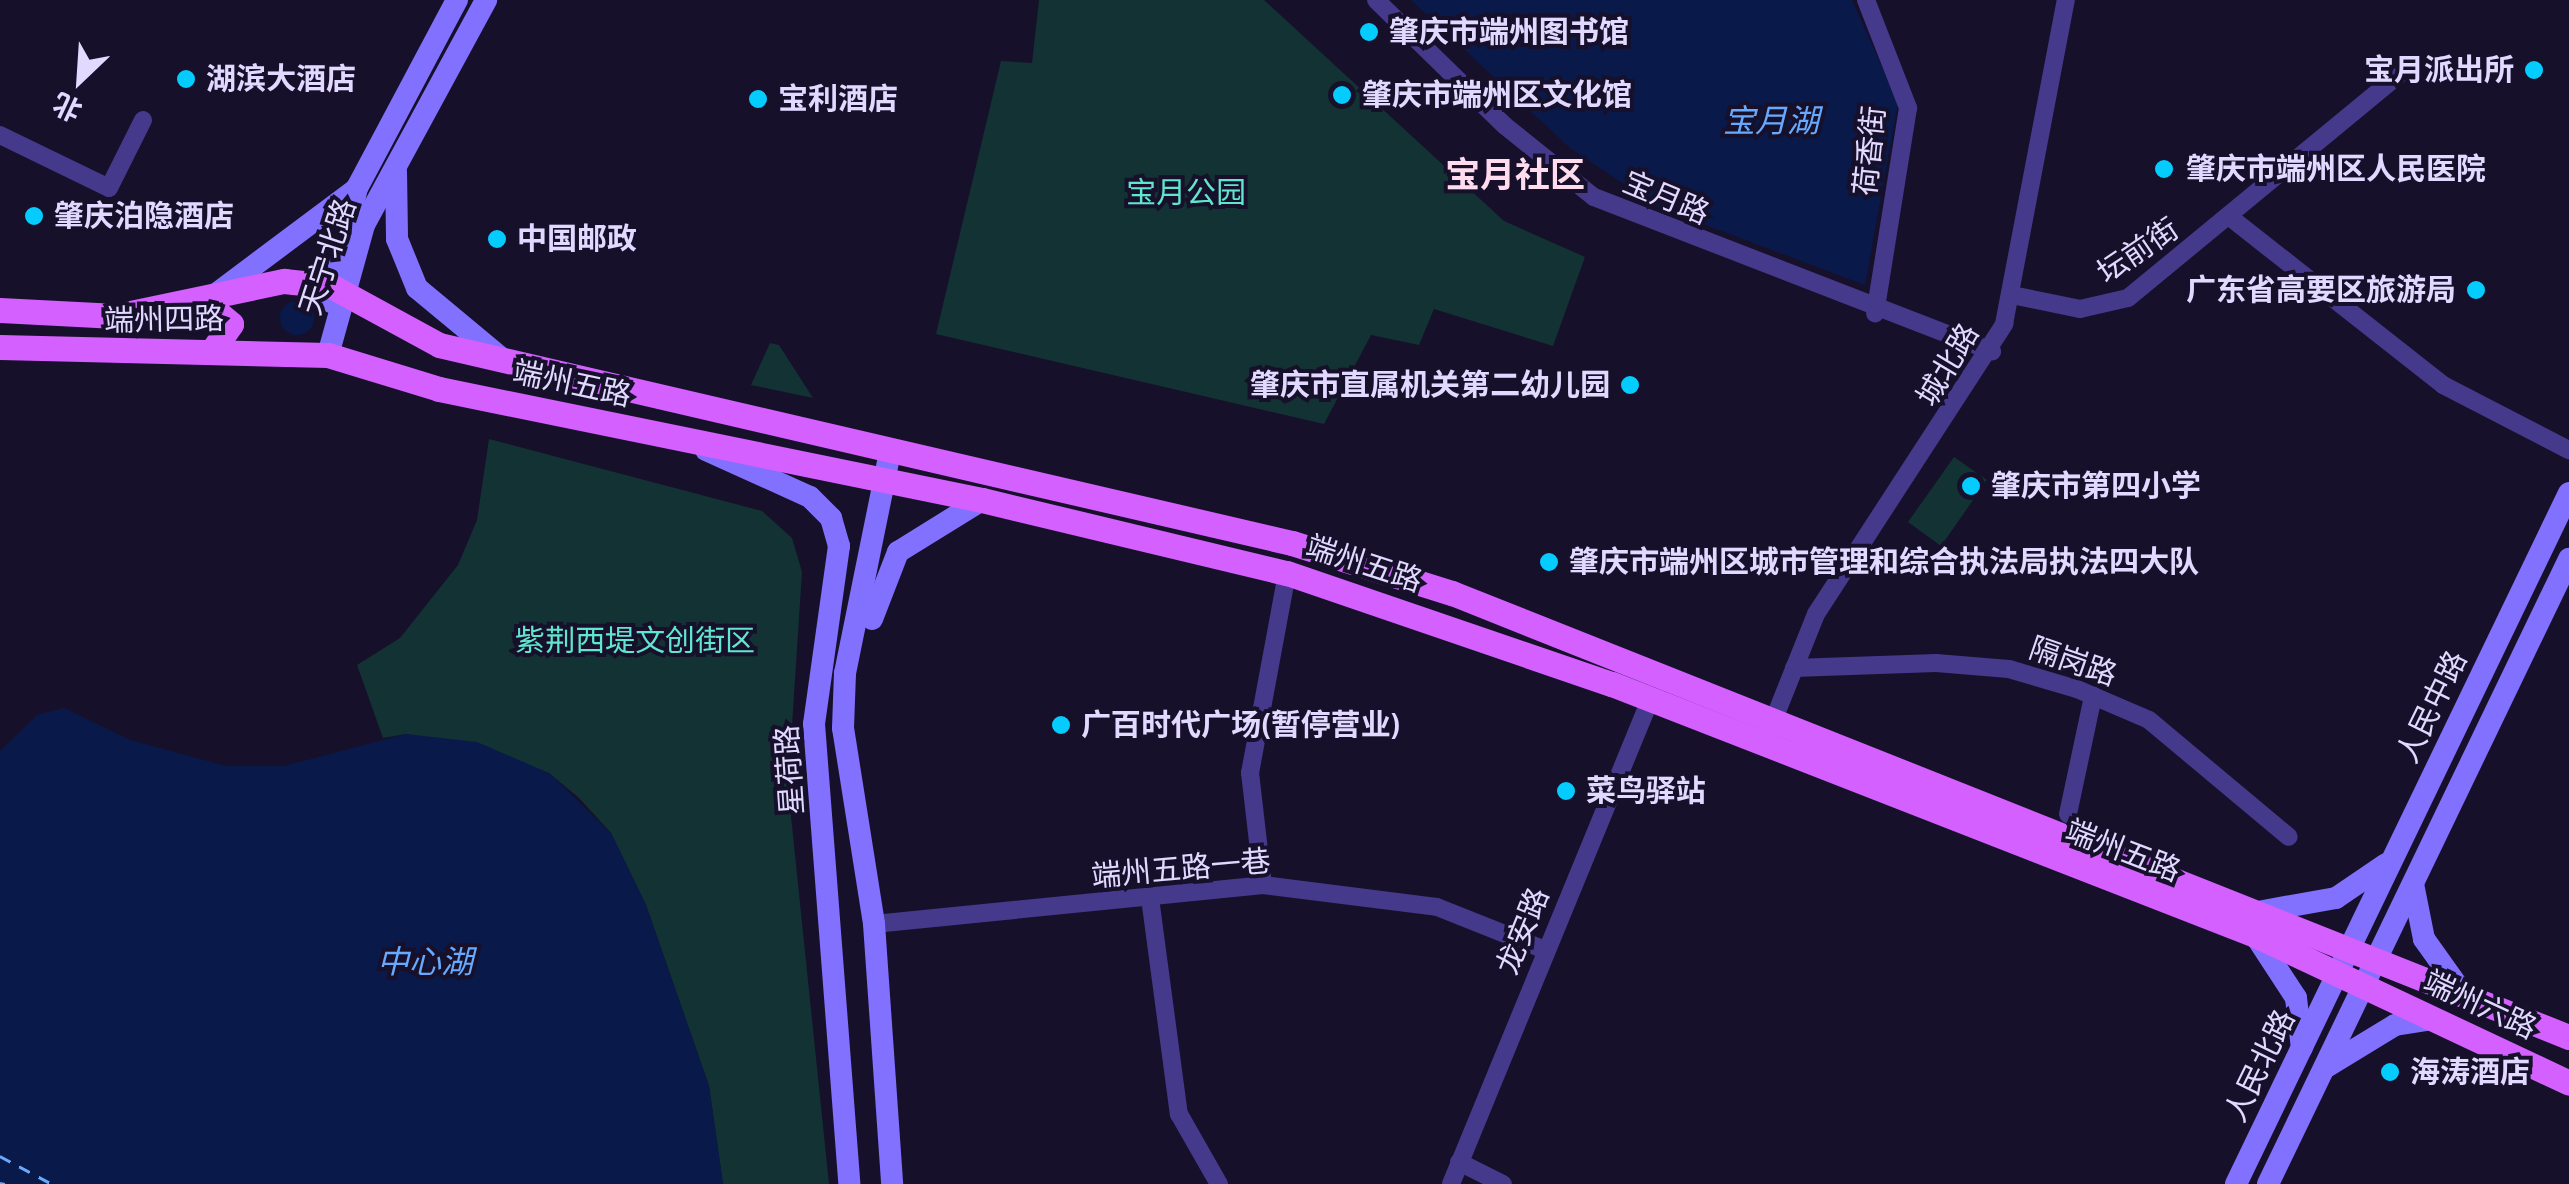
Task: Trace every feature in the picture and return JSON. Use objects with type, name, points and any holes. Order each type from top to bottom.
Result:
[{"type":"main road","name":"天宁北路","points":[[328,355],[357,188],[457,0]]},
{"type":"main road","name":"天宁北路","points":[[340,289],[364,225],[486,0]]},
{"type":"main road","points":[[396,169],[397,239],[417,288],[446,321],[509,363]]},
{"type":"main road","points":[[212,350],[231,324],[205,302],[357,188]]},
{"type":"main road","name":"端州四路","points":[[0,310],[116,316],[205,302],[284,281],[340,289]]},
{"type":"main road","name":"端州五路","points":[[340,289],[438,345],[1457,583],[1667,665],[1774,720],[2259,923],[2338,974]]},
{"type":"main road","name":"端州四路","points":[[0,348],[328,355]]},
{"type":"main road","name":"端州五路","points":[[328,355],[688,442],[982,500],[1287,573],[1650,700],[2259,923],[2350,948]]},
{"type":"main road","name":"星荷路","points":[[688,442],[810,498],[831,518],[839,546],[814,724],[849,1184]]},
{"type":"main road","name":"星荷路","points":[[890,452],[845,674],[843,728],[874,924],[892,1184]]},
{"type":"main road","name":"人民中路","points":[[2350,948],[2569,493]]},
{"type":"main road","points":[[843,728],[886,567],[913,537],[982,500]]},
{"type":"main road","name":"人民中路","points":[[2377,959],[2569,558]]},
{"type":"main road","points":[[2334,1045],[2306,1042],[2296,998],[2259,923],[2336,898],[2392,858]]},
{"type":"main road","points":[[2414,884],[2424,939],[2464,995]]},
{"type":"main road","name":"端州六路","points":[[2350,948],[2569,1037]]},
{"type":"main road","name":"人民北路","points":[[2236,1184],[2350,948]]},
{"type":"main road","name":"人民北路","points":[[2268,1184],[2377,959]]},
{"type":"main road","name":"端州六路","points":[[2338,974],[2569,1082]]},
{"type":"main road","points":[[2323,1069],[2395,1025],[2432,1019]]},
{"type":"street","name":"宝月路","points":[[1376,0],[1504,125],[1594,197],[1875,312],[1992,351]]},
{"type":"street","name":"荷香街","points":[[1866,0],[1908,108],[1875,312]]},
{"type":"street","name":"城北路","points":[[1774,720],[1816,614],[1992,351],[2012,295],[2066,0]]},
{"type":"street","name":"坛前街","points":[[2012,295],[2102,308],[2231,218],[2412,64]]},
{"type":"street","points":[[0,135],[109,188],[143,120]]},
{"type":"street","points":[[2231,218],[2443,385],[2569,450]]},
{"type":"street","points":[[1263,885],[1250,773],[1287,573]]},
{"type":"street","name":"隔岗路","points":[[1794,668],[2009,669],[2093,696],[2149,720],[2289,836]]},
{"type":"street","points":[[2068,814],[2093,696]]},
{"type":"street","name":"龙安路","points":[[1450,1184],[1650,700]]},
{"type":"street","name":"端州五路一巷","points":[[874,924],[1263,885],[1437,907],[1545,950]]},
{"type":"street","points":[[1150,898],[1179,1114],[1219,1184]]},
{"type":"street","points":[[1459,1162],[1504,1184]]},
{"type":"green space","name":"宝月公园","points":[[1039,0],[1264,0],[1504,221],[1585,257],[1553,346],[1434,309],[1419,345],[1371,335],[1324,424],[936,334],[1001,61],[1032,63]]},
{"type":"green space","points":[[770,343],[779,345],[813,398],[751,385]]},
{"type":"green space","name":"紫荆西堤文创街区","points":[[489,439],[762,511],[792,538],[802,572],[788,787],[829,1184],[723,1184],[709,1086],[646,905],[611,833],[579,798],[549,773],[406,734],[383,738],[357,665],[400,638],[458,565],[477,520]]},
{"type":"green space","points":[[1954,457],[1987,480],[1941,546],[1908,522]]},
{"type":"water","name":"宝月湖","points":[[1411,0],[1852,0],[1898,103],[1865,285],[1658,207],[1570,148]]},
{"type":"water","points":[[297,301],[309,306],[314,318],[309,330],[297,335],[285,330],[280,318],[285,306]]},
{"type":"water","name":"中心湖","points":[[64,708],[130,740],[226,766],[284,766],[406,734],[477,742],[549,773],[611,833],[646,905],[709,1086],[723,1184],[0,1184],[0,751],[37,715]]},
{"type":"ferry route","points":[[0,1156],[52,1184]]},
{"type":"ferry route","points":[[0,1183],[5,1184]]},
{"type":"place","name":"肇庆市端州图书馆","points":[[1369,32]]},
{"type":"place","name":"宝月派出所","points":[[2534,70]]},
{"type":"place","name":"湖滨大酒店","points":[[186,79]]},
{"type":"place","name":"肇庆市端州区文化馆","points":[[1342,95]]},
{"type":"place","name":"宝利酒店","points":[[758,99]]},
{"type":"place","name":"肇庆市端州区人民医院","points":[[2164,169]]},
{"type":"place","name":"肇庆泊隐酒店","points":[[34,216]]},
{"type":"place","name":"中国邮政","points":[[497,239]]},
{"type":"place","name":"广东省高要区旅游局","points":[[2476,290]]},
{"type":"place","name":"肇庆市直属机关第二幼儿园","points":[[1630,385]]},
{"type":"place","name":"肇庆市第四小学","points":[[1971,486]]},
{"type":"place","name":"肇庆市端州区城市管理和综合执法局执法四大队","points":[[1549,562]]},
{"type":"place","name":"广百时代广场(暂停营业)","points":[[1061,725]]},
{"type":"place","name":"菜鸟驿站","points":[[1566,791]]},
{"type":"place","name":"海涛酒店","points":[[2390,1072]]},
{"type":"district","name":"宝月社区","points":[[1515,175]]}]
